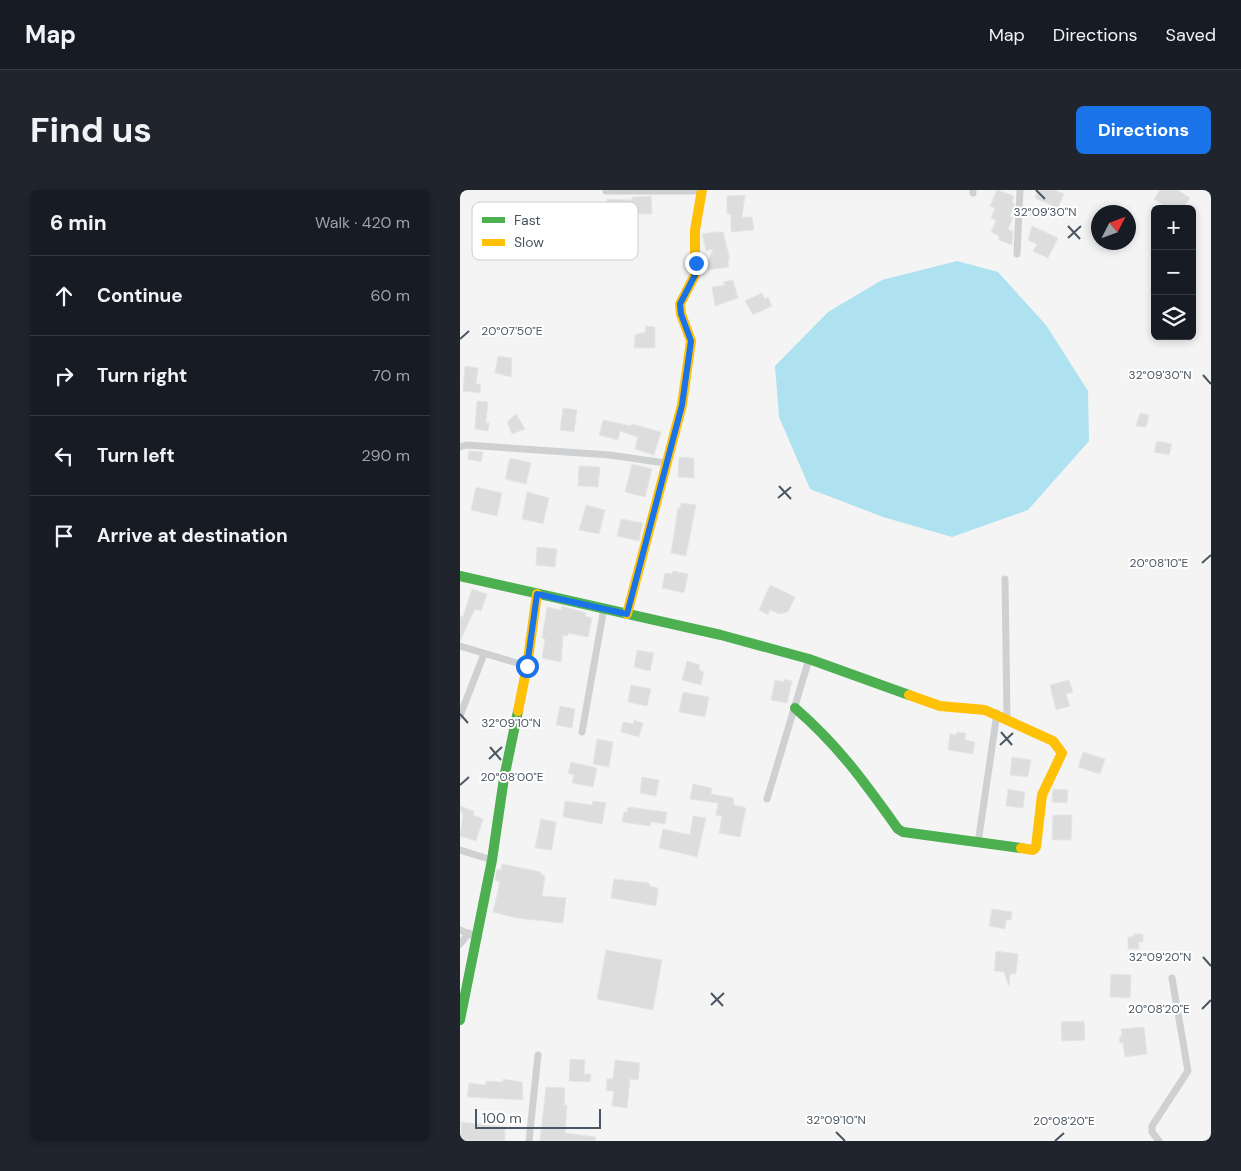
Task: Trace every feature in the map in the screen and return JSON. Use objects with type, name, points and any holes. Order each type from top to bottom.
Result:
[{"type":"street","points":[[1017,254],[1020,190]]},
{"type":"street","points":[[606,191],[702,191],[695,230],[695,275],[680,304],[681,314],[691,341],[682,405],[665,463],[627,614]]},
{"type":"street","points":[[460,447],[466,444],[543,450],[665,463]]},
{"type":"street","points":[[460,576],[604,608],[809,659],[940,706],[971,708],[1007,718],[1053,741],[1062,753],[1061,760],[1049,779],[1041,797],[1034,849],[912,834],[898,829],[875,794],[848,760],[817,727],[794,708]]},
{"type":"street","points":[[1005,579],[1007,718]]},
{"type":"street","points":[[460,1020],[473,936],[492,860],[504,778],[527,666],[537,594]]},
{"type":"street","points":[[582,732],[604,608]]},
{"type":"street","points":[[460,646],[527,666]]},
{"type":"street","points":[[460,716],[484,654]]},
{"type":"street","points":[[767,799],[809,659]]},
{"type":"street","points":[[978,843],[997,714]]},
{"type":"street","points":[[460,850],[492,860]]},
{"type":"street","points":[[460,930],[473,936]]},
{"type":"street","points":[[460,944],[473,936]]},
{"type":"street","points":[[1159,1141],[1152,1132],[1152,1126],[1188,1071],[1172,978]]},
{"type":"street","points":[[529,1141],[538,1055]]},
{"type":"water","points":[[957,261],[998,272],[1046,325],[1088,391],[1089,441],[1028,510],[952,537],[883,517],[810,489],[779,417],[775,366],[828,312],[882,280]]},
{"type":"building","points":[[997,190],[1014,196],[1012,202],[1014,207],[1010,216],[1013,218],[1008,229],[1013,231],[1012,245],[999,240],[999,236],[991,232],[996,220],[991,218],[995,208],[990,206]]},
{"type":"building","points":[[1038,190],[1055,190],[1064,194],[1058,208],[1035,198]]},
{"type":"building","points":[[1160,190],[1178,190],[1190,198],[1185,205],[1163,205],[1154,199]]},
{"type":"building","points":[[745,195],[742,217],[752,217],[754,230],[731,232],[731,214],[727,214],[727,196]]},
{"type":"building","points":[[651,196],[652,214],[638,214],[638,202],[607,202],[607,199],[632,200],[632,197]]},
{"type":"building","points":[[1032,226],[1058,238],[1048,258],[1033,251],[1037,244],[1028,240]]},
{"type":"building","points":[[723,232],[730,259],[728,259],[729,267],[708,270],[707,264],[713,249],[706,251],[702,234]]},
{"type":"building","points":[[733,280],[738,298],[715,306],[712,287],[725,285],[723,282]]},
{"type":"building","points":[[762,293],[765,299],[768,297],[772,306],[753,315],[745,301]]},
{"type":"building","points":[[646,326],[655,327],[655,348],[634,348],[635,335],[645,332]]},
{"type":"building","points":[[498,356],[512,358],[511,377],[495,373]]},
{"type":"building","points":[[465,366],[478,368],[476,384],[481,384],[480,393],[463,391]]},
{"type":"building","points":[[477,401],[488,402],[486,423],[489,423],[488,431],[475,429]]},
{"type":"building","points":[[563,408],[577,410],[574,432],[560,430]]},
{"type":"building","points":[[1140,413],[1149,415],[1146,427],[1136,426]]},
{"type":"building","points":[[516,414],[525,429],[512,434],[507,422]]},
{"type":"building","points":[[603,420],[631,426],[632,424],[661,432],[654,455],[635,449],[638,437],[620,431],[618,440],[599,435]]},
{"type":"building","points":[[1157,441],[1172,444],[1169,455],[1154,452]]},
{"type":"building","points":[[469,451],[483,452],[481,462],[468,459]]},
{"type":"building","points":[[679,457],[694,458],[694,478],[678,477]]},
{"type":"building","points":[[510,458],[531,463],[526,484],[505,479]]},
{"type":"building","points":[[632,464],[652,469],[645,497],[625,492]]},
{"type":"building","points":[[579,466],[600,467],[598,487],[578,486]]},
{"type":"building","points":[[476,487],[502,493],[497,516],[471,510]]},
{"type":"building","points":[[527,492],[549,498],[543,524],[522,519]]},
{"type":"building","points":[[681,503],[696,505],[686,556],[671,553],[678,508],[680,508]]},
{"type":"building","points":[[586,505],[605,510],[599,534],[579,530]]},
{"type":"building","points":[[621,519],[643,523],[639,541],[617,536]]},
{"type":"building","points":[[537,547],[557,549],[555,567],[536,565]]},
{"type":"building","points":[[673,571],[688,574],[684,593],[662,588],[665,573],[672,574]]},
{"type":"building","points":[[770,585],[795,597],[788,612],[779,614],[770,610],[768,615],[759,610]]},
{"type":"building","points":[[472,589],[487,594],[481,611],[475,609],[460,641],[460,616],[463,617]]},
{"type":"building","points":[[562,606],[586,613],[585,616],[592,618],[588,637],[568,633],[568,636],[563,635],[561,662],[542,658],[545,639],[542,638],[547,607],[561,610]]},
{"type":"building","points":[[637,650],[654,653],[650,671],[634,667]]},
{"type":"building","points":[[687,661],[700,665],[699,670],[704,672],[701,685],[682,680]]},
{"type":"building","points":[[784,679],[792,681],[787,703],[771,700],[775,680],[784,682]]},
{"type":"building","points":[[1069,680],[1073,692],[1066,694],[1070,706],[1056,710],[1050,685]]},
{"type":"building","points":[[631,685],[651,689],[647,706],[628,702]]},
{"type":"building","points":[[683,692],[709,697],[705,717],[679,712]]},
{"type":"building","points":[[560,706],[575,709],[572,728],[556,725]]},
{"type":"building","points":[[634,720],[643,723],[639,737],[621,732],[623,722],[633,724]]},
{"type":"building","points":[[957,732],[966,733],[965,740],[975,742],[973,754],[948,750],[950,734],[956,735]]},
{"type":"building","points":[[597,739],[613,742],[609,767],[593,764]]},
{"type":"building","points":[[1083,752],[1105,759],[1100,774],[1078,767]]},
{"type":"building","points":[[1012,757],[1031,760],[1028,777],[1010,775]]},
{"type":"building","points":[[571,762],[597,768],[593,787],[572,783],[574,775],[568,773]]},
{"type":"building","points":[[642,777],[659,780],[656,796],[640,793]]},
{"type":"building","points":[[693,784],[712,788],[711,794],[733,798],[734,805],[746,808],[740,837],[719,833],[722,816],[716,815],[718,803],[690,799]]},
{"type":"building","points":[[1008,789],[1025,792],[1023,808],[1006,806]]},
{"type":"building","points":[[1053,789],[1068,790],[1067,803],[1052,802]]},
{"type":"building","points":[[565,801],[592,805],[593,801],[606,803],[602,824],[563,817]]},
{"type":"building","points":[[460,806],[474,811],[473,815],[483,819],[476,841],[460,836],[463,814],[460,811]]},
{"type":"building","points":[[628,807],[667,812],[665,824],[651,822],[650,826],[622,822],[624,812],[627,812]]},
{"type":"building","points":[[1053,815],[1072,815],[1071,840],[1052,840]]},
{"type":"building","points":[[693,816],[706,818],[697,857],[659,848],[663,829],[690,835]]},
{"type":"building","points":[[541,819],[556,822],[552,850],[535,848]]},
{"type":"building","points":[[502,864],[541,872],[541,875],[545,876],[542,896],[566,898],[563,923],[516,918],[493,912],[500,882],[495,880],[497,869],[501,870]]},
{"type":"building","points":[[614,879],[649,883],[650,886],[658,888],[656,906],[611,898]]},
{"type":"building","points":[[992,909],[1012,912],[1011,920],[1006,920],[1005,929],[989,926]]},
{"type":"building","points":[[1133,934],[1143,934],[1143,942],[1139,942],[1139,949],[1128,949],[1128,937],[1133,937]]},
{"type":"building","points":[[606,950],[662,960],[653,1010],[597,999]]},
{"type":"building","points":[[996,951],[1018,954],[1016,974],[1010,974],[1009,987],[1004,972],[994,971]]},
{"type":"building","points":[[1111,974],[1131,975],[1130,998],[1110,997]]},
{"type":"building","points":[[1084,1021],[1085,1040],[1062,1041],[1061,1022]]},
{"type":"building","points":[[1144,1027],[1147,1054],[1125,1057],[1123,1043],[1120,1043],[1119,1037],[1122,1036],[1121,1029]]},
{"type":"building","points":[[570,1059],[585,1060],[584,1074],[591,1074],[590,1082],[569,1081]]},
{"type":"building","points":[[615,1060],[640,1063],[638,1080],[630,1079],[627,1108],[612,1106],[614,1091],[606,1091],[607,1079],[613,1079]]},
{"type":"building","points":[[503,1079],[522,1082],[523,1100],[467,1097],[469,1083],[486,1085],[486,1081],[503,1082]]},
{"type":"building","points":[[546,1087],[565,1088],[564,1105],[567,1105],[565,1133],[596,1137],[595,1141],[540,1141]]},
{"type":"building","points":[[461,1122],[505,1127],[505,1141],[461,1141]]},
{"type":"traffic: fast","points":[[460,576],[721,635],[809,659],[909,695]]},
{"type":"traffic: fast","points":[[795,708],[838,751],[863,781],[898,829],[903,832],[1021,848]]},
{"type":"traffic: fast","points":[[460,1020],[492,860],[504,778],[518,711]]},
{"type":"traffic: slow","points":[[627,614],[682,405],[691,341],[681,314],[680,304],[695,275],[695,230],[702,190]]},
{"type":"traffic: slow","points":[[518,711],[527,666],[537,594]]},
{"type":"traffic: slow","points":[[909,695],[940,706],[985,710],[1053,741],[1062,753],[1042,795],[1036,847],[1033,850],[1021,848]]},
{"type":"route","points":[[527,666],[537,594],[627,614],[654,514],[665,463],[682,405],[691,341],[688,328],[681,314],[680,304],[695,275],[696,263]]}]
